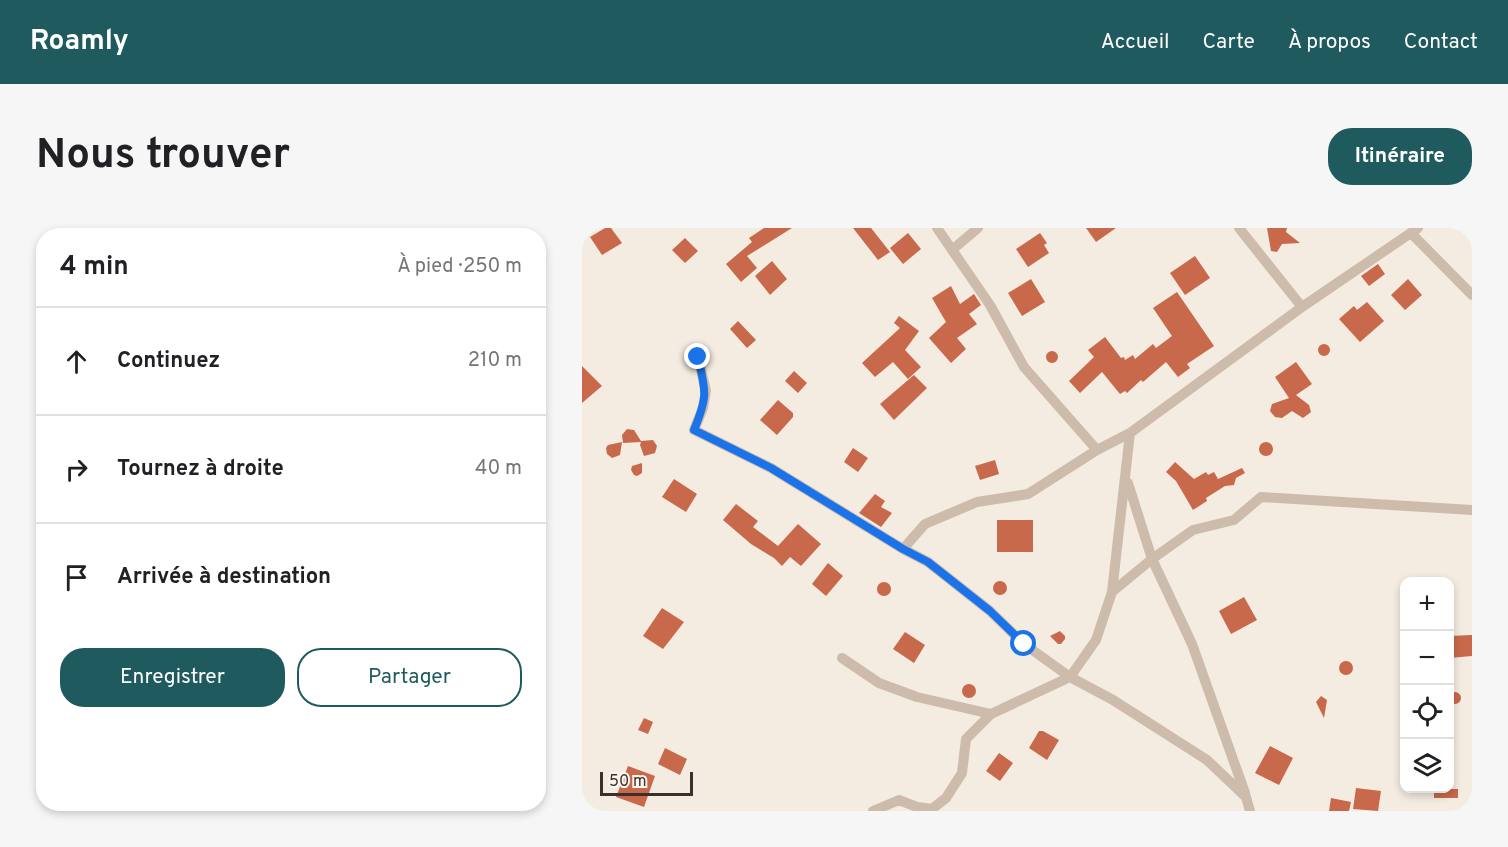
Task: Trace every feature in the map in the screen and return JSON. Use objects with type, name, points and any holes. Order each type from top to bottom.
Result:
[{"type":"street","points":[[937,228],[990,305],[1024,367],[1097,450]]},
{"type":"street","points":[[952,250],[978,228]]},
{"type":"street","points":[[1239,228],[1302,307]]},
{"type":"street","points":[[903,549],[926,524],[977,502],[1028,494],[1097,450],[1130,433],[1302,307],[1414,230],[1472,295]]},
{"type":"street","points":[[698,357],[706,391],[703,408],[694,430],[771,468],[928,562],[990,611],[1024,644],[1070,676],[1113,700],[1207,760],[1246,796]]},
{"type":"street","points":[[873,811],[899,800],[917,807],[932,809],[946,798],[962,773],[966,739],[991,714],[1070,676],[1096,640],[1112,592],[1130,433]]},
{"type":"street","points":[[1126,478],[1152,559],[1192,644],[1250,811]]},
{"type":"street","points":[[1112,592],[1152,559],[1193,530],[1234,520],[1261,497],[1472,510]]},
{"type":"street","points":[[842,658],[879,683],[917,697],[991,714]]},
{"type":"building","points":[[605,228],[611,228],[622,243],[602,255],[590,237]]},
{"type":"building","points":[[764,228],[792,228],[747,256],[757,268],[741,282],[726,264],[752,242],[749,238]]},
{"type":"building","points":[[853,228],[871,228],[890,252],[878,260]]},
{"type":"building","points":[[1086,228],[1116,228],[1096,242]]},
{"type":"building","points":[[1267,228],[1287,228],[1286,232],[1300,243],[1282,244],[1277,252],[1271,251]]},
{"type":"building","points":[[908,233],[921,249],[903,264],[890,248]]},
{"type":"building","points":[[1040,233],[1047,243],[1044,245],[1049,253],[1028,267],[1016,249]]},
{"type":"building","points":[[685,238],[698,251],[685,263],[672,250]]},
{"type":"building","points":[[1195,256],[1210,278],[1185,295],[1170,273]]},
{"type":"building","points":[[772,261],[787,279],[770,295],[755,276]]},
{"type":"building","points":[[1378,264],[1385,274],[1369,286],[1361,276]]},
{"type":"building","points":[[1031,279],[1045,302],[1022,316],[1008,293]]},
{"type":"building","points":[[1408,279],[1422,295],[1405,310],[1391,295]]},
{"type":"building","points":[[951,286],[960,304],[974,294],[981,305],[969,314],[977,324],[957,338],[966,349],[951,363],[929,338],[946,322],[932,298]]},
{"type":"building","points":[[1177,292],[1214,346],[1187,364],[1190,368],[1178,377],[1166,362],[1143,382],[1141,380],[1127,393],[1125,391],[1120,394],[1102,372],[1080,393],[1069,381],[1094,357],[1088,350],[1105,337],[1125,360],[1133,355],[1135,359],[1153,344],[1156,348],[1172,336],[1153,308]]},
{"type":"building","points":[[1367,302],[1384,321],[1360,342],[1339,319],[1354,306],[1357,310]]},
{"type":"building","points":[[899,316],[919,331],[905,350],[921,367],[908,379],[893,362],[875,377],[862,363],[900,328],[894,323]]},
{"type":"building","points":[[738,321],[756,340],[747,348],[730,329]]},
{"type":"building","points":[[1326,344],[1330,350],[1326,356],[1322,356],[1318,348]]},
{"type":"building","points":[[1054,351],[1057,352],[1057,362],[1050,363],[1047,362],[1046,355],[1047,352]]},
{"type":"building","points":[[1296,362],[1312,384],[1296,395],[1309,405],[1311,412],[1303,418],[1292,411],[1282,418],[1275,417],[1270,411],[1272,404],[1289,398],[1275,377]]},
{"type":"building","points":[[582,366],[602,386],[582,403]]},
{"type":"building","points":[[794,371],[807,383],[798,393],[785,381]]},
{"type":"building","points":[[914,375],[927,388],[894,420],[880,404]]},
{"type":"building","points":[[778,400],[793,413],[793,417],[777,435],[760,420]]},
{"type":"building","points":[[627,429],[634,430],[641,441],[653,440],[657,446],[655,453],[644,456],[641,442],[623,443],[622,435]]},
{"type":"building","points":[[622,442],[620,455],[612,458],[607,454],[608,445]]},
{"type":"building","points":[[1263,442],[1269,442],[1273,449],[1269,456],[1263,456],[1259,452],[1259,446]]},
{"type":"building","points":[[853,448],[868,458],[858,472],[844,462]]},
{"type":"building","points":[[995,460],[999,474],[980,480],[975,466]]},
{"type":"building","points":[[1175,462],[1194,479],[1206,472],[1208,475],[1214,472],[1218,479],[1242,468],[1245,473],[1236,478],[1234,485],[1225,486],[1193,510],[1176,481],[1166,472]]},
{"type":"building","points":[[642,463],[642,473],[634,475],[631,470],[632,466]]},
{"type":"building","points":[[674,479],[697,494],[686,512],[662,497]]},
{"type":"building","points":[[875,494],[885,501],[881,507],[892,513],[881,527],[859,513]]},
{"type":"building","points":[[736,504],[758,521],[753,527],[778,546],[798,524],[821,544],[801,566],[790,557],[782,566],[723,520]]},
{"type":"building","points":[[997,520],[1033,520],[1033,552],[997,552]]},
{"type":"building","points":[[828,563],[843,576],[826,596],[812,584]]},
{"type":"building","points":[[1000,581],[1005,583],[1007,588],[1005,593],[1000,595],[995,593],[993,588],[995,583]]},
{"type":"building","points":[[884,582],[889,584],[891,589],[889,594],[884,596],[879,594],[877,589],[879,584]]},
{"type":"building","points":[[1244,597],[1257,620],[1231,634],[1219,611]]},
{"type":"building","points":[[662,608],[684,622],[663,649],[643,636]]},
{"type":"building","points":[[1060,631],[1065,639],[1058,644],[1050,636]]},
{"type":"building","points":[[905,632],[925,645],[914,663],[893,649]]},
{"type":"building","points":[[1472,635],[1472,656],[1454,658],[1454,636]]},
{"type":"building","points":[[1346,661],[1351,663],[1353,668],[1351,673],[1346,675],[1341,673],[1339,668],[1341,663]]},
{"type":"building","points":[[969,684],[974,686],[976,691],[974,696],[969,698],[964,696],[962,691],[964,686]]},
{"type":"building","points":[[1454,692],[1461,696],[1461,700],[1454,704]]},
{"type":"building","points":[[1321,696],[1327,700],[1324,718],[1316,702]]},
{"type":"building","points":[[644,718],[653,722],[648,734],[638,730]]},
{"type":"building","points":[[1039,731],[1059,740],[1047,760],[1029,748]]},
{"type":"building","points":[[1270,746],[1293,758],[1279,785],[1255,773]]},
{"type":"building","points":[[665,748],[687,759],[680,775],[658,764]]},
{"type":"building","points":[[999,753],[1013,763],[1000,781],[986,771]]},
{"type":"building","points":[[628,766],[655,776],[644,807],[616,797]]},
{"type":"building","points":[[1356,788],[1381,791],[1378,811],[1353,809]]},
{"type":"building","points":[[1454,789],[1458,789],[1458,798],[1434,798],[1434,793],[1454,793]]},
{"type":"building","points":[[1331,798],[1351,802],[1349,811],[1329,811]]},
{"type":"route","points":[[698,357],[706,391],[703,408],[694,430],[771,468],[928,562],[990,611],[1024,644]]}]
